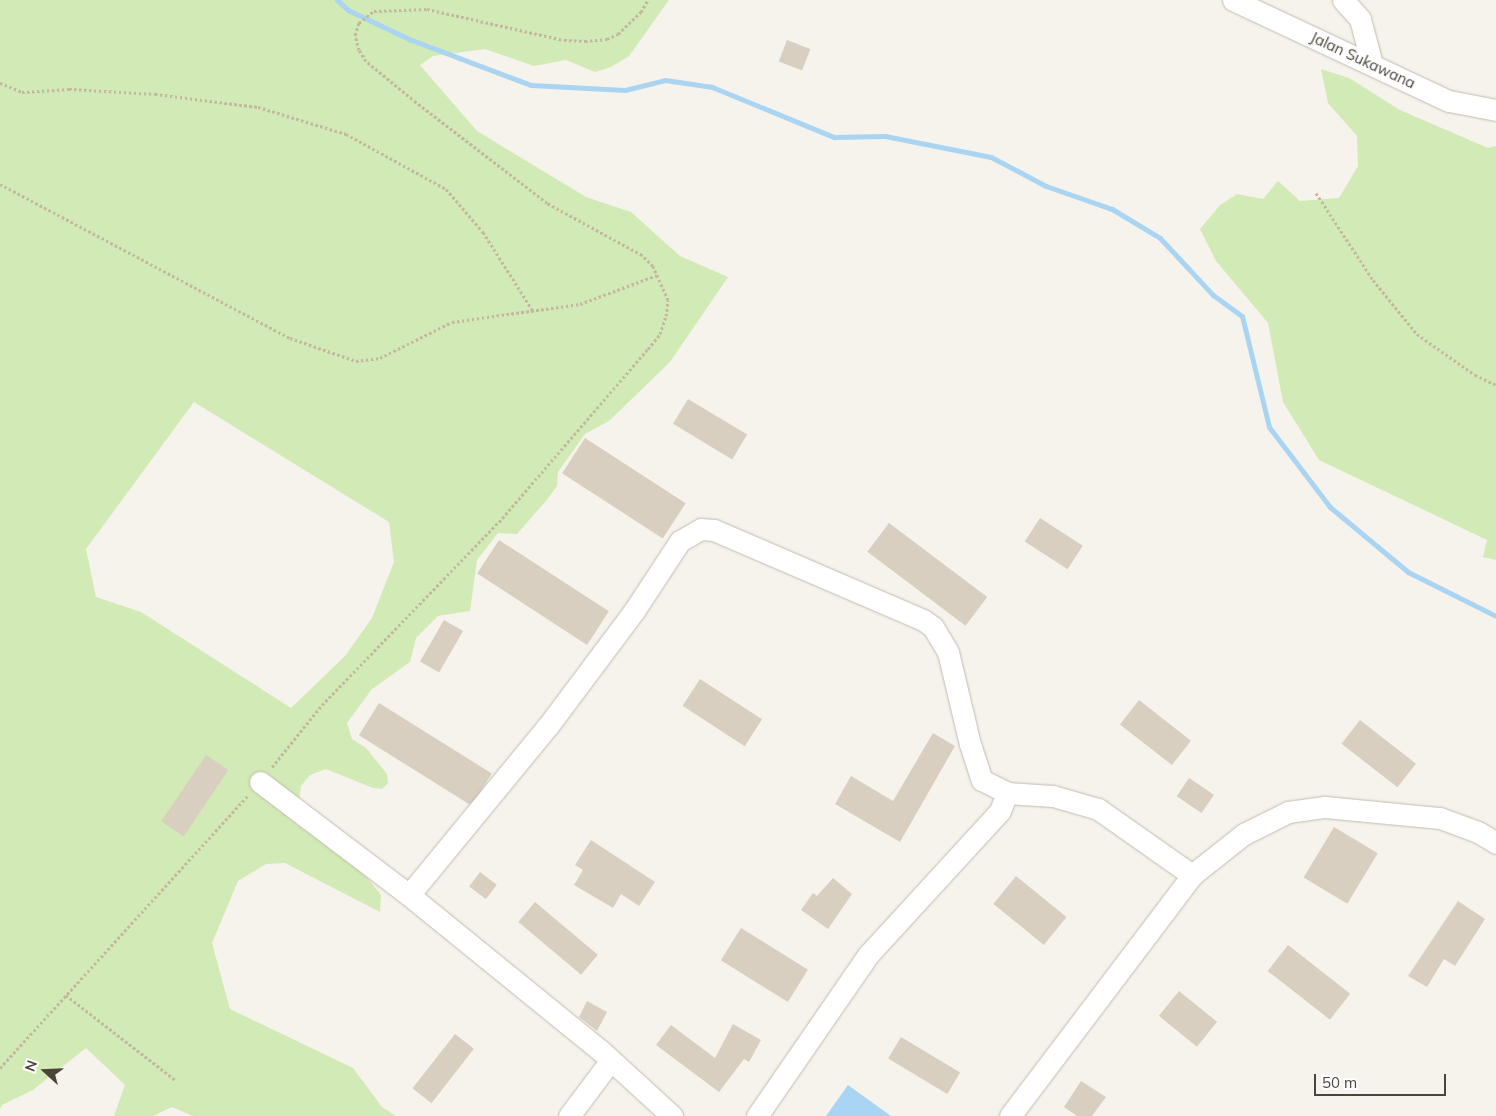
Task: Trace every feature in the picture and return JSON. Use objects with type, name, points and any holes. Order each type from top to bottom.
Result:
[{"type":"street","name":"Jalan Sukawana","points":[[1233,0],[1449,101],[1496,110]]},
{"type":"street","points":[[1343,0],[1364,27],[1372,64]]},
{"type":"street","points":[[408,895],[548,726],[634,611],[680,541],[701,529],[714,530],[911,614],[933,627],[948,652],[978,772],[990,787],[1007,793],[1053,796],[1098,809],[1192,874]]},
{"type":"street","points":[[260,782],[408,895],[611,1060],[672,1116]]},
{"type":"street","points":[[757,1116],[868,955],[1000,811],[1007,793]]},
{"type":"street","points":[[1010,1116],[1192,874],[1244,834],[1288,812],[1306,808],[1421,815],[1461,825],[1496,843]]},
{"type":"street","points":[[569,1116],[611,1060]]},
{"type":"path","points":[[0,1068],[260,782],[322,706],[484,539],[660,334],[666,316],[668,300],[657,275],[642,255],[547,203],[479,153],[366,60],[359,50],[355,35],[363,17],[374,11],[427,9],[564,40],[607,39],[627,28],[648,0]]},
{"type":"path","points":[[0,83],[22,92],[69,89],[155,94],[258,107],[346,134],[446,189],[483,232],[534,311]]},
{"type":"path","points":[[0,184],[290,338],[356,361],[380,358],[452,322],[580,304],[657,275]]},
{"type":"path","points":[[1316,194],[1373,280],[1417,334],[1475,375],[1496,385]]},
{"type":"path","points":[[66,995],[175,1080]]},
{"type":"green space","points":[[0,0],[669,0],[629,56],[611,67],[595,72],[566,60],[534,66],[485,49],[433,56],[420,65],[477,131],[586,197],[631,212],[680,256],[728,277],[670,362],[609,421],[585,434],[558,472],[557,486],[545,502],[517,534],[498,533],[477,560],[470,611],[438,616],[416,638],[410,662],[372,689],[347,723],[352,739],[366,748],[387,774],[388,783],[382,789],[373,788],[326,769],[310,775],[301,786],[296,824],[349,855],[381,895],[380,912],[285,863],[266,864],[238,881],[212,943],[230,1009],[353,1068],[382,1107],[396,1116],[193,1116],[172,1107],[153,1116],[114,1116],[125,1085],[86,1048],[33,1090],[2,1105],[0,1109]],"holes":[[[194,402],[389,522],[394,562],[372,618],[345,656],[291,708],[141,612],[96,597],[86,549]]]},
{"type":"green space","points":[[1321,69],[1349,78],[1400,110],[1488,148],[1496,146],[1496,560],[1483,557],[1487,540],[1319,460],[1283,402],[1268,323],[1216,261],[1200,229],[1220,205],[1237,194],[1263,199],[1278,181],[1300,201],[1339,198],[1358,166],[1357,136],[1328,103]]},
{"type":"water","points":[[848,1085],[891,1116],[826,1116]]},
{"type":"building","points":[[787,40],[810,49],[802,70],[779,61]]},
{"type":"building","points":[[688,399],[747,435],[732,459],[673,424]]},
{"type":"building","points":[[585,438],[686,503],[663,539],[562,473]]},
{"type":"building","points":[[1040,518],[1083,546],[1068,569],[1025,541]]},
{"type":"building","points":[[889,523],[987,597],[966,626],[867,552]]},
{"type":"building","points":[[499,540],[609,611],[587,645],[477,574]]},
{"type":"building","points":[[444,620],[463,631],[439,673],[420,662]]},
{"type":"building","points":[[700,679],[762,719],[745,746],[683,706]]},
{"type":"building","points":[[1139,700],[1191,741],[1172,765],[1120,724]]},
{"type":"building","points":[[379,703],[492,773],[472,806],[359,735]]},
{"type":"building","points":[[1360,720],[1416,764],[1397,787],[1342,744]]},
{"type":"building","points":[[933,733],[955,746],[900,842],[835,804],[851,776],[893,801]]},
{"type":"building","points":[[206,755],[228,770],[184,836],[161,821]]},
{"type":"building","points":[[1189,778],[1214,795],[1202,813],[1177,796]]},
{"type":"building","points":[[1334,827],[1378,853],[1347,904],[1304,878]]},
{"type":"building","points":[[591,840],[655,882],[639,906],[621,894],[613,908],[574,885],[583,870],[575,865]]},
{"type":"building","points":[[480,872],[497,885],[486,899],[469,886]]},
{"type":"building","points":[[1016,876],[1067,917],[1044,945],[993,904]]},
{"type":"building","points":[[833,878],[852,894],[828,929],[801,910],[813,893],[817,896]]},
{"type":"building","points":[[1458,901],[1485,919],[1455,966],[1444,959],[1427,987],[1408,976]]},
{"type":"building","points":[[535,902],[598,955],[581,975],[518,922]]},
{"type":"building","points":[[741,928],[808,970],[788,1002],[721,960]]},
{"type":"building","points":[[1288,945],[1350,994],[1330,1020],[1268,971]]},
{"type":"building","points":[[1179,991],[1217,1022],[1197,1047],[1159,1016]]},
{"type":"building","points":[[587,1001],[607,1012],[597,1031],[579,1017]]},
{"type":"building","points":[[733,1024],[761,1040],[749,1062],[744,1059],[719,1092],[656,1045],[671,1025],[715,1058]]},
{"type":"building","points":[[455,1034],[474,1049],[431,1103],[413,1088]]},
{"type":"building","points":[[901,1037],[960,1073],[947,1094],[888,1058]]},
{"type":"building","points":[[1081,1081],[1106,1097],[1092,1116],[1077,1116],[1064,1107]]},
{"type":"waterway","points":[[337,0],[348,10],[409,39],[531,85],[625,90],[665,80],[712,87],[834,137],[885,136],[991,157],[1046,186],[1112,209],[1160,238],[1213,295],[1242,316],[1269,427],[1330,507],[1408,572],[1496,616]]}]
